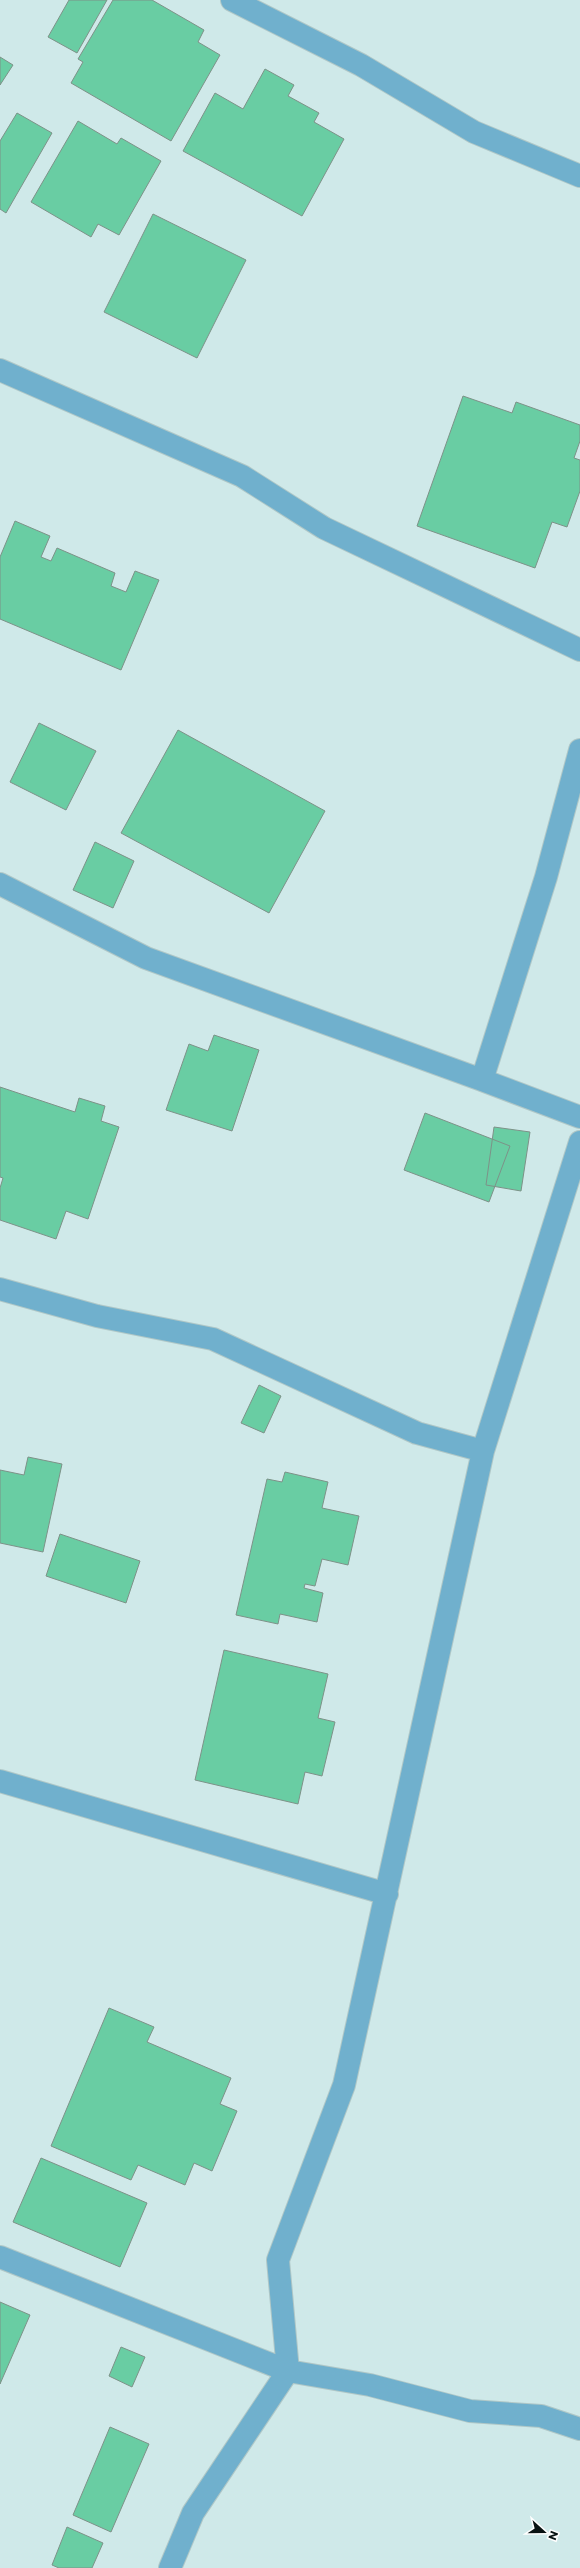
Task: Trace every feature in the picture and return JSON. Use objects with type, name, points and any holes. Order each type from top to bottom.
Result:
[{"type":"street","points":[[232,0],[361,65],[474,132],[580,176]]},
{"type":"street","points":[[0,370],[242,476],[324,528],[580,650]]},
{"type":"street","points":[[482,1080],[546,877],[580,750]]},
{"type":"street","points":[[0,884],[146,958],[580,1117]]},
{"type":"street","points":[[170,2568],[193,2513],[288,2370],[278,2260],[344,2085],[484,1451],[580,1142]]},
{"type":"street","points":[[0,1289],[96,1316],[213,1339],[417,1433],[484,1451]]},
{"type":"street","points":[[0,1781],[387,1894]]},
{"type":"street","points":[[0,2257],[288,2370],[370,2385],[470,2411],[541,2416],[580,2429]]},
{"type":"building","points":[[69,0],[107,0],[77,53],[48,37]]},
{"type":"building","points":[[113,0],[152,0],[204,30],[198,42],[220,55],[171,141],[71,83],[83,62],[78,59]]},
{"type":"building","points":[[0,57],[13,65],[0,85]]},
{"type":"building","points":[[265,69],[294,85],[288,96],[319,113],[314,122],[344,139],[302,216],[183,151],[215,93],[243,109]]},
{"type":"building","points":[[17,113],[52,133],[6,213],[0,209],[0,141]]},
{"type":"building","points":[[78,121],[117,144],[121,138],[161,161],[119,235],[98,224],[91,237],[31,202]]},
{"type":"building","points":[[153,214],[246,260],[197,358],[104,312]]},
{"type":"building","points":[[463,396],[512,413],[516,402],[580,425],[580,441],[574,458],[580,460],[580,491],[567,527],[552,522],[535,568],[417,526]]},
{"type":"building","points":[[15,521],[50,536],[41,557],[51,561],[57,548],[115,573],[111,586],[126,592],[135,571],[159,580],[121,670],[0,619],[0,557]]},
{"type":"building","points":[[39,723],[96,751],[66,810],[10,782]]},
{"type":"building","points":[[178,730],[325,811],[269,913],[121,833]]},
{"type":"building","points":[[95,842],[134,861],[113,908],[73,890]]},
{"type":"building","points":[[214,1035],[259,1050],[232,1131],[166,1110],[189,1044],[208,1051]]},
{"type":"building","points":[[0,1087],[75,1112],[79,1098],[105,1106],[101,1121],[119,1127],[88,1219],[66,1211],[56,1239],[0,1220],[0,1188],[3,1178],[0,1177]]},
{"type":"building","points":[[425,1113],[510,1146],[489,1202],[404,1170]]},
{"type":"building","points":[[494,1127],[530,1132],[521,1191],[486,1185]]},
{"type":"building","points":[[259,1385],[281,1396],[264,1433],[241,1423]]},
{"type":"building","points":[[28,1457],[62,1464],[43,1552],[0,1543],[0,1470],[24,1475]]},
{"type":"building","points":[[285,1472],[328,1482],[322,1508],[359,1516],[348,1565],[322,1559],[315,1586],[305,1584],[304,1588],[323,1593],[317,1622],[280,1614],[278,1624],[236,1615],[267,1479],[282,1482]]},
{"type":"building","points":[[60,1534],[140,1561],[126,1603],[46,1576]]},
{"type":"building","points":[[224,1650],[328,1674],[318,1718],[335,1722],[322,1776],[305,1772],[298,1804],[195,1780]]},
{"type":"building","points":[[109,2008],[154,2027],[147,2042],[231,2078],[220,2104],[237,2111],[212,2171],[194,2163],[185,2185],[138,2165],[131,2180],[51,2146]]},
{"type":"building","points":[[41,2158],[147,2203],[120,2267],[13,2222]]},
{"type":"building","points":[[0,2302],[30,2315],[0,2384]]},
{"type":"building","points":[[121,2347],[145,2357],[132,2387],[109,2376]]},
{"type":"building","points":[[110,2427],[149,2444],[111,2532],[73,2515]]},
{"type":"building","points":[[67,2527],[103,2543],[92,2568],[59,2568],[52,2565]]}]
